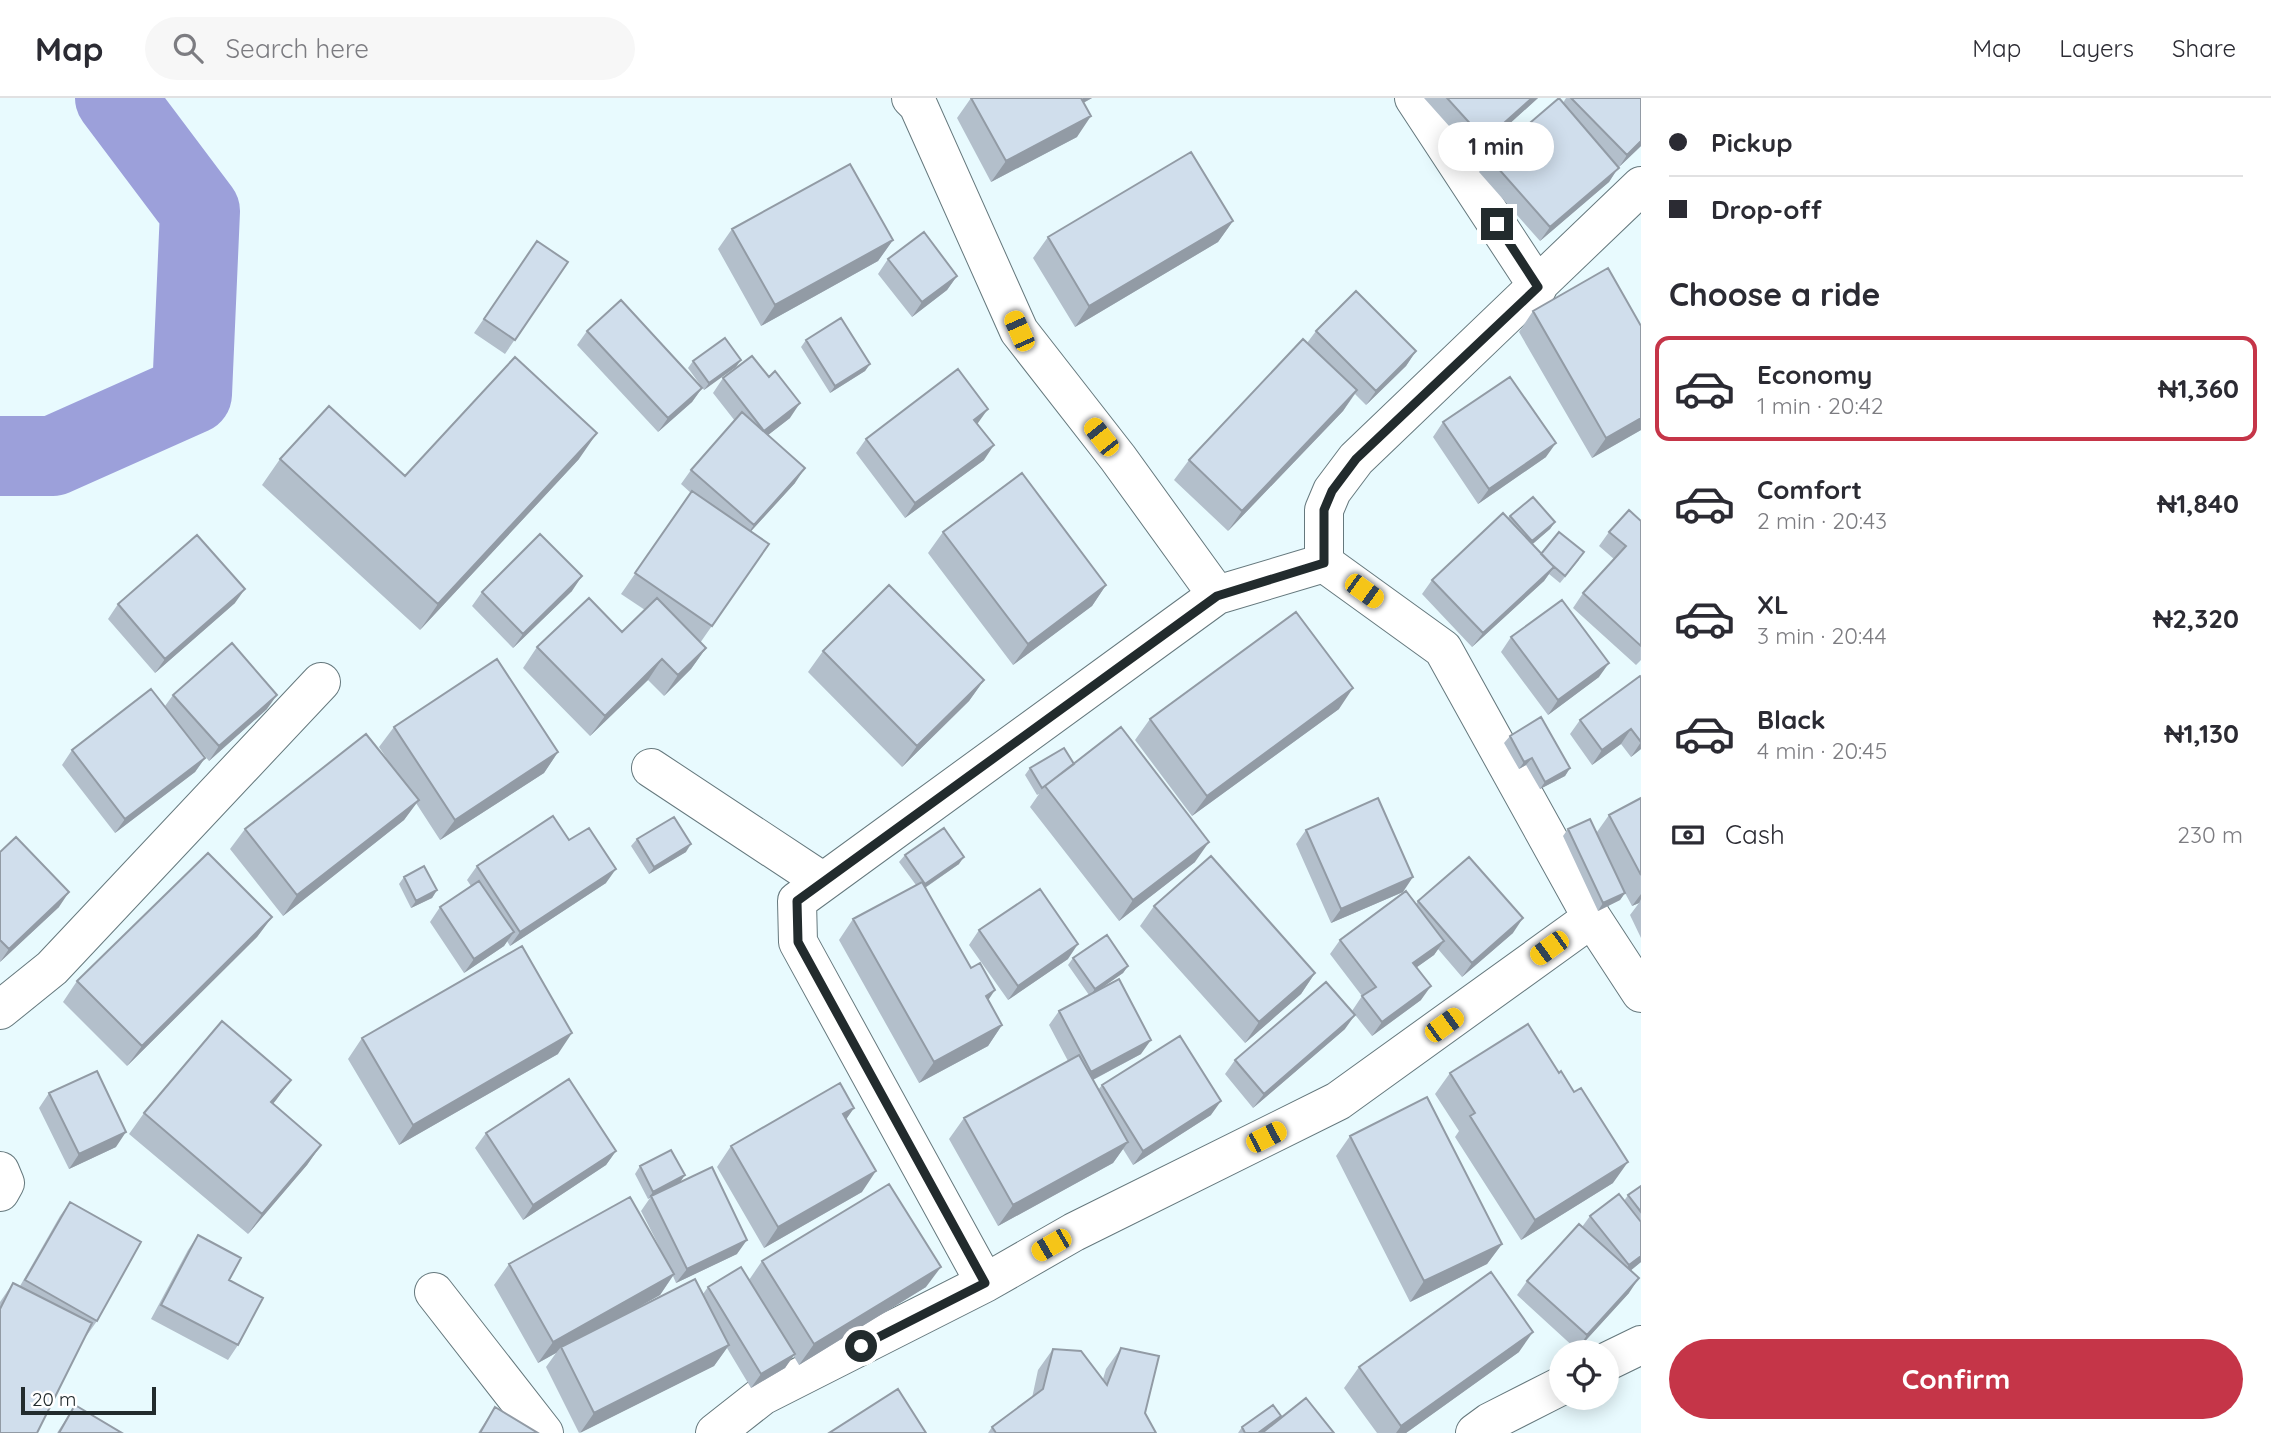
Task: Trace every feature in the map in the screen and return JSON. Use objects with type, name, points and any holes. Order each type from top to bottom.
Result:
[{"type":"street","points":[[911,98],[918,105],[1019,331],[1118,458],[1217,596]]},
{"type":"street","points":[[1415,98],[1538,287]]},
{"type":"street","points":[[1324,563],[1324,510],[1332,491],[1356,459],[1641,186]]},
{"type":"street","points":[[985,1283],[798,942],[797,901],[1217,596],[1324,563]]},
{"type":"street","points":[[1324,563],[1443,649],[1592,918],[1641,993]]},
{"type":"street","points":[[0,1010],[52,968],[321,682]]},
{"type":"street","points":[[651,768],[822,881]]},
{"type":"street","points":[[715,1433],[762,1396],[985,1283],[1074,1232],[1338,1101],[1592,918]]},
{"type":"street","points":[[0,1171],[5,1183],[0,1192]]},
{"type":"street","points":[[434,1292],[544,1433]]},
{"type":"street","points":[[1619,1356],[1641,1345]]},
{"type":"street","points":[[1475,1433],[1490,1422],[1549,1392]]},
{"type":"building","points":[[971,98],[1081,98],[1091,116],[1006,161]]},
{"type":"building","points":[[1447,98],[1532,98],[1485,140]]},
{"type":"building","points":[[1559,98],[1619,168],[1550,227],[1489,158]]},
{"type":"building","points":[[1571,98],[1641,98],[1641,141],[1627,155]]},
{"type":"building","points":[[1191,152],[1233,221],[1089,306],[1048,237]]},
{"type":"building","points":[[850,164],[893,240],[775,305],[732,229]]},
{"type":"building","points":[[924,232],[957,276],[922,302],[888,259]]},
{"type":"building","points":[[537,241],[568,262],[515,340],[484,319]]},
{"type":"building","points":[[1608,268],[1641,326],[1641,418],[1606,438],[1533,311]]},
{"type":"building","points":[[1356,291],[1416,351],[1376,391],[1316,331]]},
{"type":"building","points":[[621,300],[702,388],[668,418],[587,331]]},
{"type":"building","points":[[841,318],[870,364],[835,386],[806,340]]},
{"type":"building","points":[[725,338],[741,360],[709,383],[693,361]]},
{"type":"building","points":[[1303,339],[1357,390],[1242,511],[1189,460]]},
{"type":"building","points":[[752,356],[769,377],[775,371],[800,403],[764,431],[723,378]]},
{"type":"building","points":[[515,357],[597,433],[438,604],[280,459],[329,406],[405,476]]},
{"type":"building","points":[[958,369],[988,409],[974,420],[994,445],[915,503],[866,439]]},
{"type":"building","points":[[1510,377],[1556,443],[1489,489],[1443,422]]},
{"type":"building","points":[[742,412],[805,468],[754,525],[691,470]]},
{"type":"building","points":[[1022,473],[1106,585],[1028,644],[943,532]]},
{"type":"building","points":[[692,491],[769,544],[712,626],[635,573]]},
{"type":"building","points":[[1533,497],[1555,522],[1532,541],[1510,516]]},
{"type":"building","points":[[1629,510],[1641,521],[1641,646],[1583,593],[1626,546],[1609,532]]},
{"type":"building","points":[[1503,513],[1554,567],[1483,633],[1432,580]]},
{"type":"building","points":[[1559,532],[1584,552],[1565,576],[1541,554]]},
{"type":"building","points":[[540,534],[582,576],[523,634],[482,592]]},
{"type":"building","points":[[197,535],[245,589],[165,659],[118,604]]},
{"type":"building","points":[[889,585],[984,680],[917,746],[823,651]]},
{"type":"building","points":[[589,598],[622,632],[657,598],[706,648],[678,675],[662,659],[605,716],[537,647]]},
{"type":"building","points":[[1562,600],[1609,663],[1558,700],[1511,637]]},
{"type":"building","points":[[1296,612],[1353,688],[1207,796],[1150,719]]},
{"type":"building","points":[[232,643],[277,695],[219,746],[173,695]]},
{"type":"building","points":[[497,659],[558,752],[455,820],[394,727]]},
{"type":"building","points":[[1640,676],[1641,742],[1631,729],[1602,750],[1580,720]]},
{"type":"building","points":[[151,689],[205,758],[125,819],[72,750]]},
{"type":"building","points":[[1541,717],[1570,768],[1545,782],[1532,758],[1524,762],[1510,736]]},
{"type":"building","points":[[1121,727],[1209,842],[1133,900],[1045,786]]},
{"type":"building","points":[[366,734],[419,800],[297,895],[245,829]]},
{"type":"building","points":[[1064,748],[1074,764],[1042,788],[1030,768]]},
{"type":"building","points":[[1378,798],[1413,877],[1341,909],[1306,830]]},
{"type":"building","points":[[1641,798],[1641,875],[1609,815]]},
{"type":"building","points":[[553,816],[569,840],[589,828],[616,869],[520,932],[477,866]]},
{"type":"building","points":[[674,817],[691,844],[654,867],[637,839]]},
{"type":"building","points":[[1590,819],[1625,893],[1603,903],[1568,829]]},
{"type":"building","points":[[944,828],[964,857],[925,884],[905,855]]},
{"type":"building","points":[[16,837],[69,892],[9,949],[0,940],[0,852]]},
{"type":"building","points":[[208,853],[272,917],[142,1046],[77,981]]},
{"type":"building","points":[[1211,856],[1315,973],[1259,1022],[1154,906]]},
{"type":"building","points":[[1469,857],[1523,918],[1472,963],[1418,901]]},
{"type":"building","points":[[424,866],[437,890],[416,901],[404,877]]},
{"type":"building","points":[[479,881],[514,932],[474,959],[440,907]]},
{"type":"building","points":[[922,882],[971,968],[980,963],[995,990],[986,996],[1002,1025],[934,1062],[853,919]]},
{"type":"building","points":[[1040,889],[1078,944],[1018,986],[979,930]]},
{"type":"building","points":[[1406,891],[1444,941],[1413,963],[1431,986],[1382,1022],[1362,996],[1376,987],[1340,940]]},
{"type":"building","points":[[1107,935],[1128,966],[1095,989],[1073,958]]},
{"type":"building","points":[[522,946],[572,1033],[413,1125],[362,1038]]},
{"type":"building","points":[[1119,979],[1151,1040],[1091,1072],[1059,1011]]},
{"type":"building","points":[[1326,982],[1355,1015],[1264,1094],[1235,1060]]},
{"type":"building","points":[[222,1021],[291,1080],[271,1102],[321,1145],[262,1214],[144,1113]]},
{"type":"building","points":[[1528,1024],[1574,1092],[1581,1088],[1628,1162],[1535,1220],[1470,1116],[1475,1113],[1450,1073]]},
{"type":"building","points":[[1180,1036],[1221,1101],[1143,1151],[1102,1085]]},
{"type":"building","points":[[1079,1055],[1128,1142],[1013,1205],[964,1118]]},
{"type":"building","points":[[97,1071],[126,1132],[79,1154],[49,1093]]},
{"type":"building","points":[[569,1079],[616,1151],[533,1205],[486,1133]]},
{"type":"building","points":[[840,1083],[854,1108],[843,1114],[876,1171],[778,1227],[731,1146]]},
{"type":"building","points":[[1427,1097],[1502,1244],[1424,1281],[1350,1136]]},
{"type":"building","points":[[671,1150],[685,1175],[653,1192],[640,1166]]},
{"type":"building","points":[[712,1167],[747,1240],[687,1269],[651,1196]]},
{"type":"building","points":[[889,1184],[941,1267],[814,1344],[762,1261]]},
{"type":"building","points":[[1641,1186],[1641,1212],[1628,1195]]},
{"type":"building","points":[[1619,1194],[1641,1222],[1641,1256],[1629,1265],[1590,1216]]},
{"type":"building","points":[[630,1197],[674,1274],[553,1342],[509,1264]]},
{"type":"building","points":[[70,1202],[141,1242],[97,1321],[25,1280]]},
{"type":"building","points":[[1579,1224],[1639,1278],[1587,1335],[1527,1281]]},
{"type":"building","points":[[198,1235],[241,1258],[229,1280],[263,1298],[238,1345],[161,1305]]},
{"type":"building","points":[[741,1267],[795,1354],[761,1374],[708,1287]]},
{"type":"building","points":[[1491,1272],[1533,1332],[1401,1426],[1359,1367]]},
{"type":"building","points":[[695,1279],[729,1345],[594,1413],[561,1347]]},
{"type":"building","points":[[13,1283],[92,1323],[37,1433],[0,1433],[0,1309]]},
{"type":"building","points":[[1121,1348],[1159,1356],[1145,1413],[1156,1433],[996,1433],[992,1427],[1043,1389],[1053,1349],[1081,1351],[1107,1385]]},
{"type":"building","points":[[898,1389],[926,1433],[829,1433]]},
{"type":"building","points":[[1306,1398],[1334,1433],[1262,1433]]},
{"type":"building","points":[[75,1405],[122,1433],[59,1433]]},
{"type":"building","points":[[1273,1405],[1281,1416],[1258,1433],[1245,1433],[1242,1427]]},
{"type":"building","points":[[495,1407],[538,1433],[480,1433]]},
{"type":"waterway","points":[[0,456],[53,456],[192,394],[200,211],[115,98]]},
{"type":"route","points":[[861,1346],[985,1283],[798,942],[797,901],[1217,596],[1324,563],[1324,510],[1332,491],[1356,459],[1538,287],[1497,224]]}]
